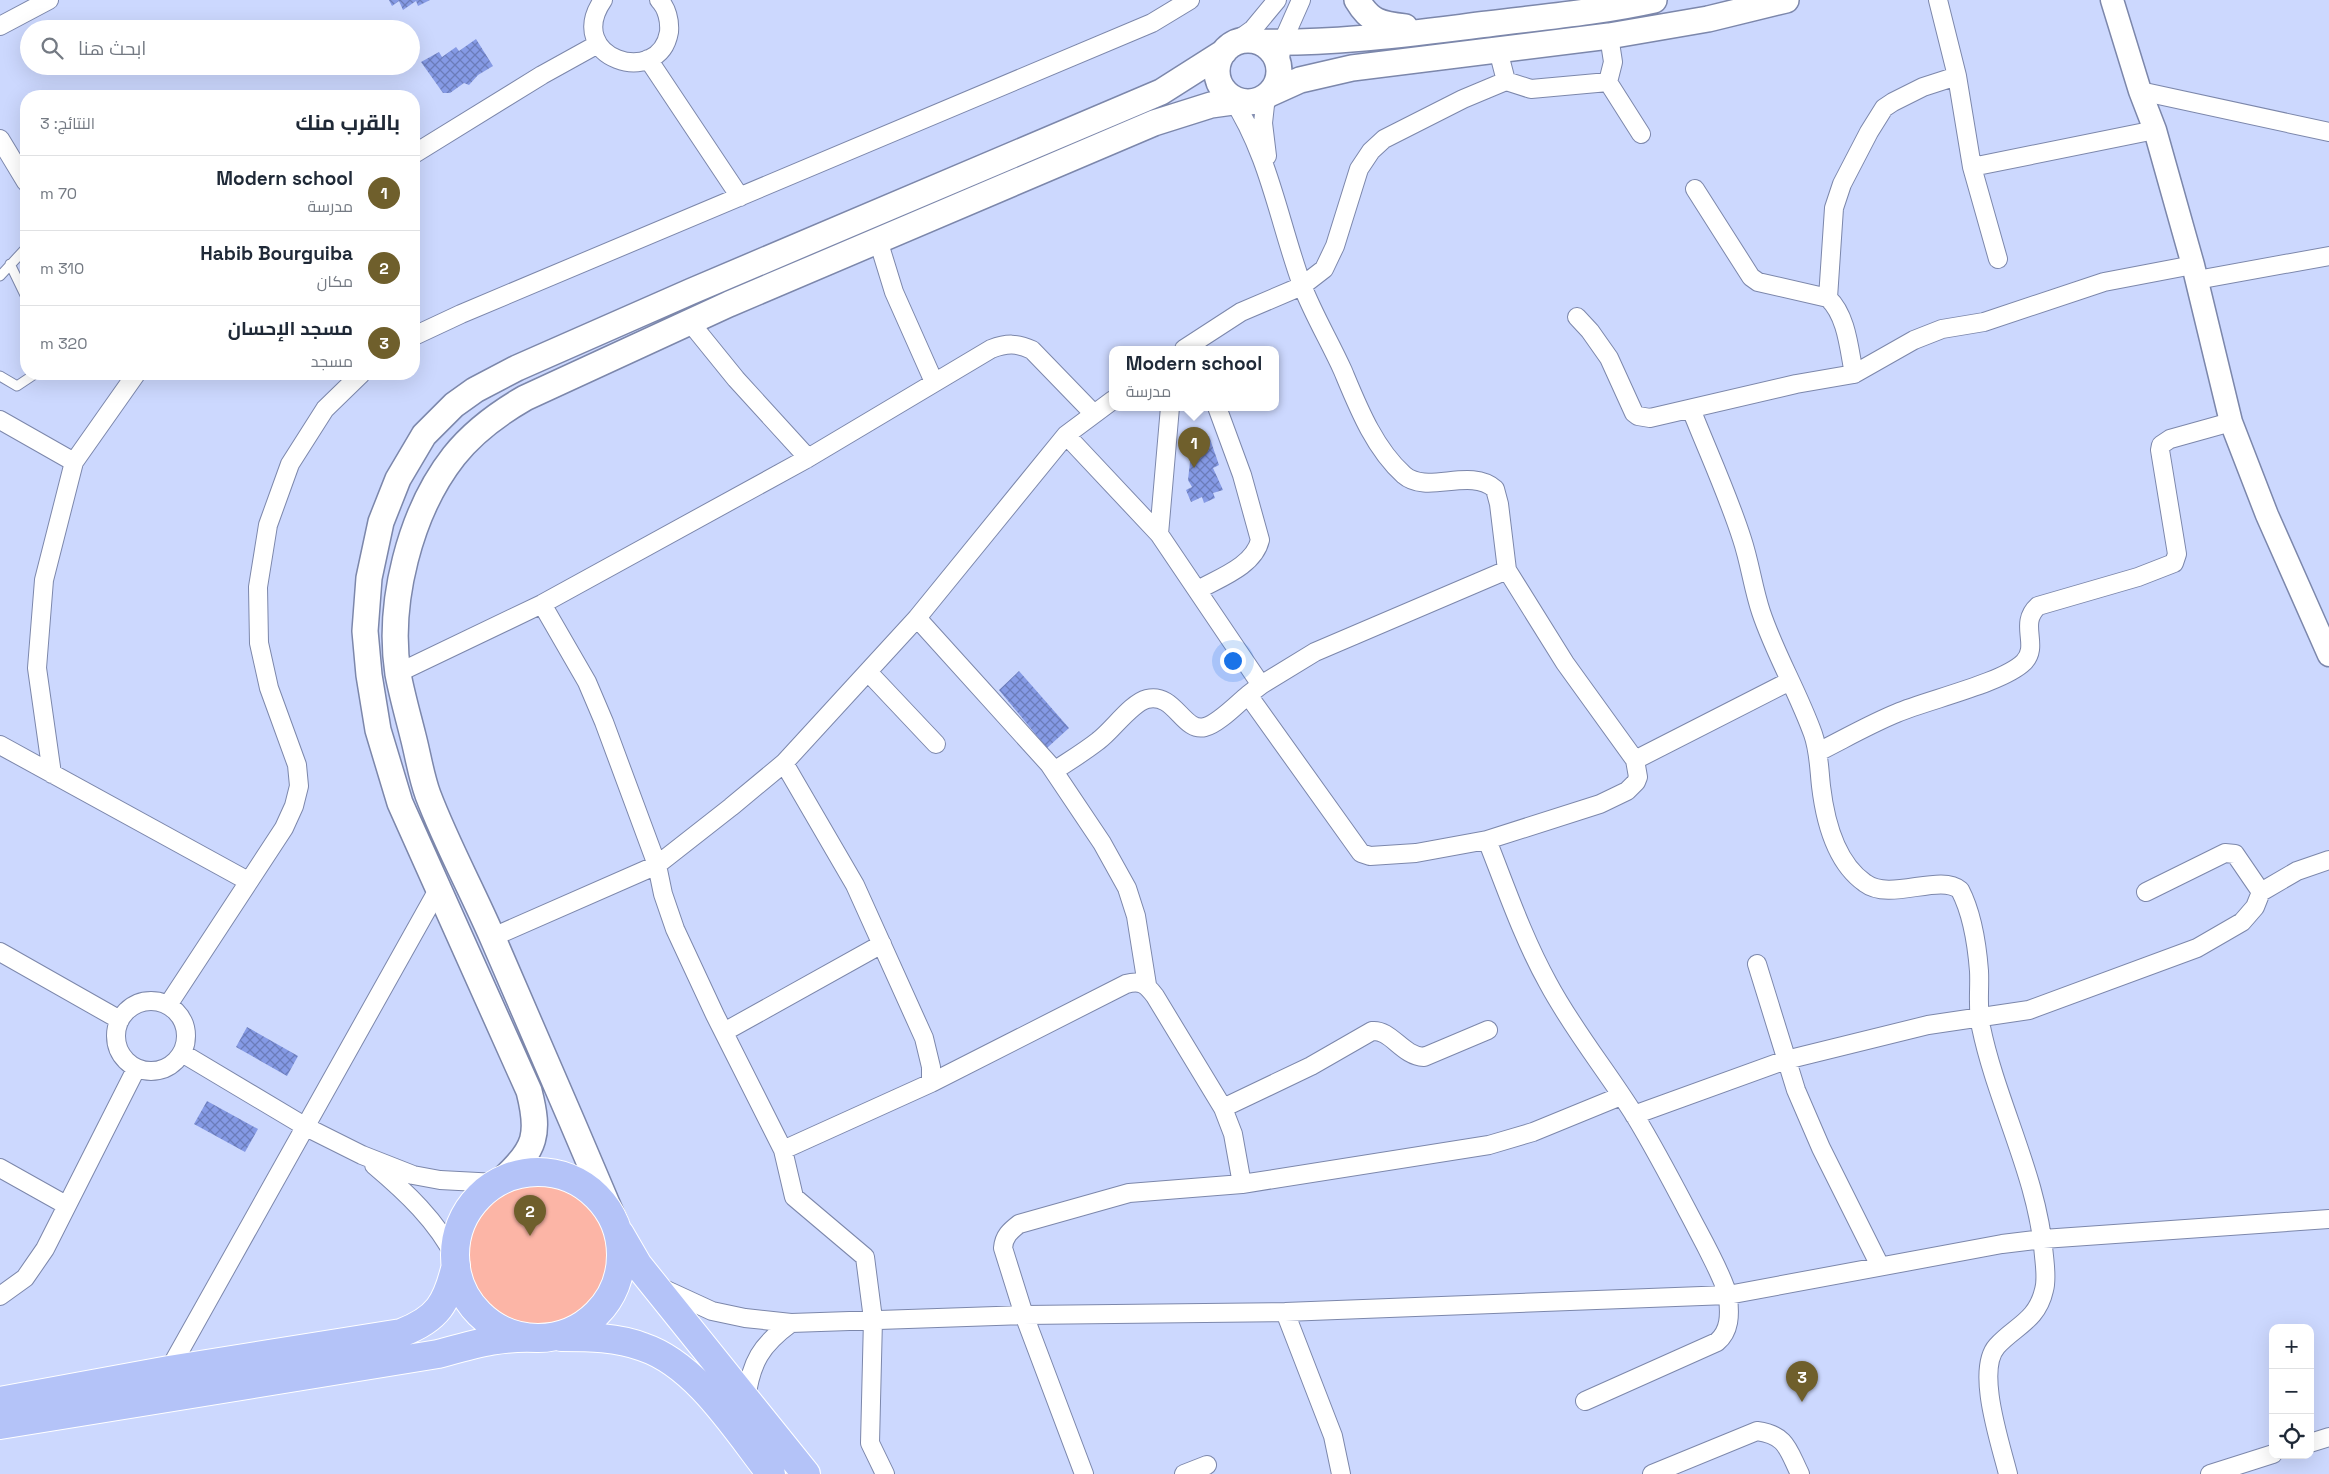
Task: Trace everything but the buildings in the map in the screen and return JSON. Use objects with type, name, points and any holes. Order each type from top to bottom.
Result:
[{"type":"highway","points":[[617,1227],[622,1251],[619,1278],[607,1302],[589,1321],[565,1334],[544,1337],[510,1334],[486,1320],[467,1299],[456,1273],[455,1244],[463,1218],[480,1195],[500,1181],[530,1172],[557,1174],[582,1184],[603,1201],[638,1265],[806,1474]]},
{"type":"highway","points":[[0,1401],[169,1370],[401,1333],[420,1326],[436,1314],[445,1299],[456,1262]]},
{"type":"highway","points":[[0,1425],[438,1354],[490,1340],[511,1337],[614,1339],[645,1347],[670,1360],[708,1395],[771,1474]]},
{"type":"main road","points":[[1356,0],[1372,19],[1378,22],[1432,31]]},
{"type":"main road","points":[[500,1181],[521,1163],[532,1146],[535,1129],[534,1110],[529,1091],[400,803],[378,730],[369,675],[365,631],[369,578],[381,522],[398,479],[424,435],[454,405],[475,390],[517,368],[692,291],[1161,92],[1240,41],[1274,50],[1314,42],[1432,31],[1573,13],[1654,0]]},
{"type":"main road","points":[[617,1227],[493,938],[427,792],[398,672],[396,619],[403,562],[420,516],[436,482],[455,455],[502,412],[525,398],[689,321],[1154,123],[1211,104],[1235,100],[1251,102],[1300,80],[1321,74],[1609,36],[1708,19],[1786,0]]},
{"type":"main road","points":[[1227,49],[1218,61],[1218,81],[1223,90],[1235,100]]},
{"type":"main road","points":[[1268,95],[1279,76],[1274,50]]},
{"type":"street","points":[[0,26],[49,0]]},
{"type":"street","points":[[603,0],[596,10],[593,22],[598,44],[607,55],[619,61],[635,63],[648,60],[661,49],[668,37],[668,16],[664,1]]},
{"type":"street","points":[[420,333],[470,310],[1152,23],[1190,0]]},
{"type":"street","points":[[1227,49],[1253,29],[1277,0]]},
{"type":"street","points":[[1274,50],[1301,0]]},
{"type":"street","points":[[1938,0],[1957,76],[1972,167],[1998,259]]},
{"type":"street","points":[[2111,5],[2155,130],[2195,272],[2231,422],[2267,516],[2329,655]]},
{"type":"street","points":[[1609,36],[1613,62],[1608,82],[1641,134]]},
{"type":"street","points":[[420,150],[542,75],[598,44]]},
{"type":"street","points":[[1498,50],[1506,81]]},
{"type":"street","points":[[648,60],[740,197]]},
{"type":"street","points":[[1828,298],[1834,208],[1842,184],[1868,132],[1881,113],[1892,102],[1923,87],[1957,76]]},
{"type":"street","points":[[1189,346],[1241,312],[1302,286],[1324,269],[1335,246],[1359,169],[1371,151],[1384,139],[1463,99],[1506,81],[1530,89],[1608,82]]},
{"type":"street","points":[[2140,91],[2329,132]]},
{"type":"street","points":[[1268,95],[1263,124],[1270,178]]},
{"type":"street","points":[[1066,435],[1159,534],[1198,590],[1254,690],[1361,852],[1370,856],[1416,853],[1487,840],[1616,798],[1636,782],[1638,777],[1635,760],[1565,663],[1506,570],[1499,504],[1495,489],[1482,481],[1414,481],[1397,467],[1385,453],[1369,427],[1302,286],[1270,178],[1235,100]]},
{"type":"street","points":[[1972,167],[2155,130]]},
{"type":"street","points":[[0,139],[20,172]]},
{"type":"street","points":[[1695,190],[1751,277],[1758,282],[1828,298],[1840,314],[1854,374]]},
{"type":"street","points":[[878,240],[894,292],[934,382]]},
{"type":"street","points":[[1577,317],[1590,331],[1609,358],[1626,397],[1638,416],[1650,418],[1796,384],[1854,374],[1914,340],[1942,329],[1984,322],[2104,282],[2329,256]]},
{"type":"street","points":[[689,321],[736,379],[808,458]]},
{"type":"street","points":[[398,672],[542,604],[808,458],[991,348],[1005,344],[1020,344],[1032,350],[1094,414]]},
{"type":"street","points":[[52,774],[37,668],[44,580],[74,462],[132,380]]},
{"type":"street","points":[[168,1005],[284,828],[294,806],[299,786],[297,765],[269,688],[259,642],[258,587],[268,525],[290,464],[325,409],[355,380]]},
{"type":"street","points":[[493,938],[657,865],[731,808],[784,763],[918,618],[1066,435],[1109,403]]},
{"type":"street","points":[[1691,409],[1742,539],[1761,612],[1807,719],[1818,752],[1822,788],[1832,834],[1839,853],[1851,870],[1866,884],[1879,889],[1894,890],[1943,884],[1960,890],[1967,910],[1978,963],[1979,1016],[1985,1046],[2033,1195],[2043,1239],[2044,1289],[2036,1310],[2028,1321],[1996,1347],[1989,1362],[1988,1383],[2008,1474]]},
{"type":"street","points":[[1159,534],[1170,411]]},
{"type":"street","points":[[1198,590],[1250,558],[1258,549],[1260,540],[1242,475],[1218,411]]},
{"type":"street","points":[[0,420],[74,462]]},
{"type":"street","points":[[1818,752],[1896,713],[1975,686],[2009,672],[2023,663],[2030,654],[2028,618],[2031,612],[2038,606],[2138,577],[2174,564],[2177,554],[2160,450],[2161,445],[2170,439],[2231,422]]},
{"type":"street","points":[[1054,771],[1099,741],[1140,702],[1149,699],[1159,699],[1170,704],[1195,727],[1203,728],[1211,725],[1254,690],[1315,652],[1506,570]]},
{"type":"street","points":[[542,604],[587,682],[604,722],[657,865],[663,894],[675,929],[783,1150],[794,1197],[865,1257],[872,1319],[870,1443],[885,1474]]},
{"type":"street","points":[[918,618],[1054,771],[1106,849],[1127,888],[1136,916],[1147,985],[1184,1041],[1223,1108],[1234,1134],[1242,1184]]},
{"type":"street","points":[[868,672],[936,744]]},
{"type":"street","points":[[1635,760],[1790,681]]},
{"type":"street","points":[[0,746],[248,881]]},
{"type":"street","points":[[784,763],[856,885],[929,1052],[931,1083]]},
{"type":"street","points":[[1487,840],[1520,924],[1548,983],[1584,1043],[1634,1115],[1702,1239],[1728,1296],[1728,1328],[1724,1336],[1717,1342],[1585,1401]]},
{"type":"street","points":[[2146,892],[2225,852],[2231,852],[2235,854],[2261,892]]},
{"type":"street","points":[[1634,1115],[1786,1060],[1928,1025],[2029,1010],[2197,948],[2242,922],[2255,907],[2261,892],[2297,871],[2329,860]]},
{"type":"street","points":[[169,1370],[439,888]]},
{"type":"street","points":[[724,1032],[882,944]]},
{"type":"street","points":[[0,952],[120,1020]]},
{"type":"street","points":[[1757,964],[1796,1090],[1818,1140],[1880,1266]]},
{"type":"street","points":[[783,1150],[931,1083],[1126,984],[1138,981],[1147,985]]},
{"type":"street","points":[[143,1002],[156,1002],[168,1005],[178,1014],[184,1025],[186,1041],[182,1053],[172,1064],[162,1070],[148,1072],[136,1069],[128,1064],[120,1054],[116,1043],[117,1025],[132,1007],[143,1002]]},
{"type":"street","points":[[1223,1108],[1311,1066],[1372,1030],[1382,1032],[1408,1053],[1424,1057],[1488,1030]]},
{"type":"street","points":[[182,1053],[306,1127],[362,1155],[413,1175],[431,1179],[476,1183],[500,1181]]},
{"type":"street","points":[[0,1296],[25,1278],[46,1249],[66,1205],[136,1069]]},
{"type":"street","points":[[1084,1474],[1024,1315],[1003,1248],[1003,1241],[1008,1232],[1019,1224],[1129,1193],[1242,1184],[1489,1145],[1533,1132],[1621,1096]]},
{"type":"street","points":[[362,1155],[415,1203],[446,1241],[456,1262]]},
{"type":"street","points":[[0,1168],[66,1205]]},
{"type":"street","points":[[653,1282],[681,1298],[712,1311],[745,1318],[791,1323],[1024,1315],[1285,1312],[1728,1296],[1880,1266],[2043,1239],[2329,1219]]},
{"type":"street","points":[[1285,1312],[1333,1436],[1341,1474]]},
{"type":"street","points":[[746,1399],[749,1376],[758,1355],[772,1337],[791,1323]]},
{"type":"street","points":[[1652,1474],[1757,1431],[1772,1433],[1780,1438],[1800,1474]]},
{"type":"street","points":[[2314,1442],[2329,1437]]},
{"type":"street","points":[[2210,1474],[2269,1455]]},
{"type":"street","points":[[1184,1474],[1207,1465]]},
{"type":"lane","points":[[0,276],[20,254]]},
{"type":"lane","points":[[10,264],[20,285]]},
{"type":"lane","points":[[0,376],[17,386],[26,380]]},
{"type":"shaded area","points":[[538,1184],[552,1185],[565,1189],[587,1205],[603,1227],[607,1240],[607,1268],[603,1281],[587,1303],[565,1319],[552,1323],[538,1324],[524,1323],[511,1319],[489,1303],[473,1281],[469,1268],[468,1254],[469,1240],[473,1227],[489,1205],[511,1189],[524,1185]]},
{"type":"place","name":"Modern school","points":[[1194,468]]},
{"type":"place","name":"Habib Bourguiba","points":[[530,1236]]},
{"type":"place","name":"مسجد الإحسان","points":[[1802,1402]]}]
